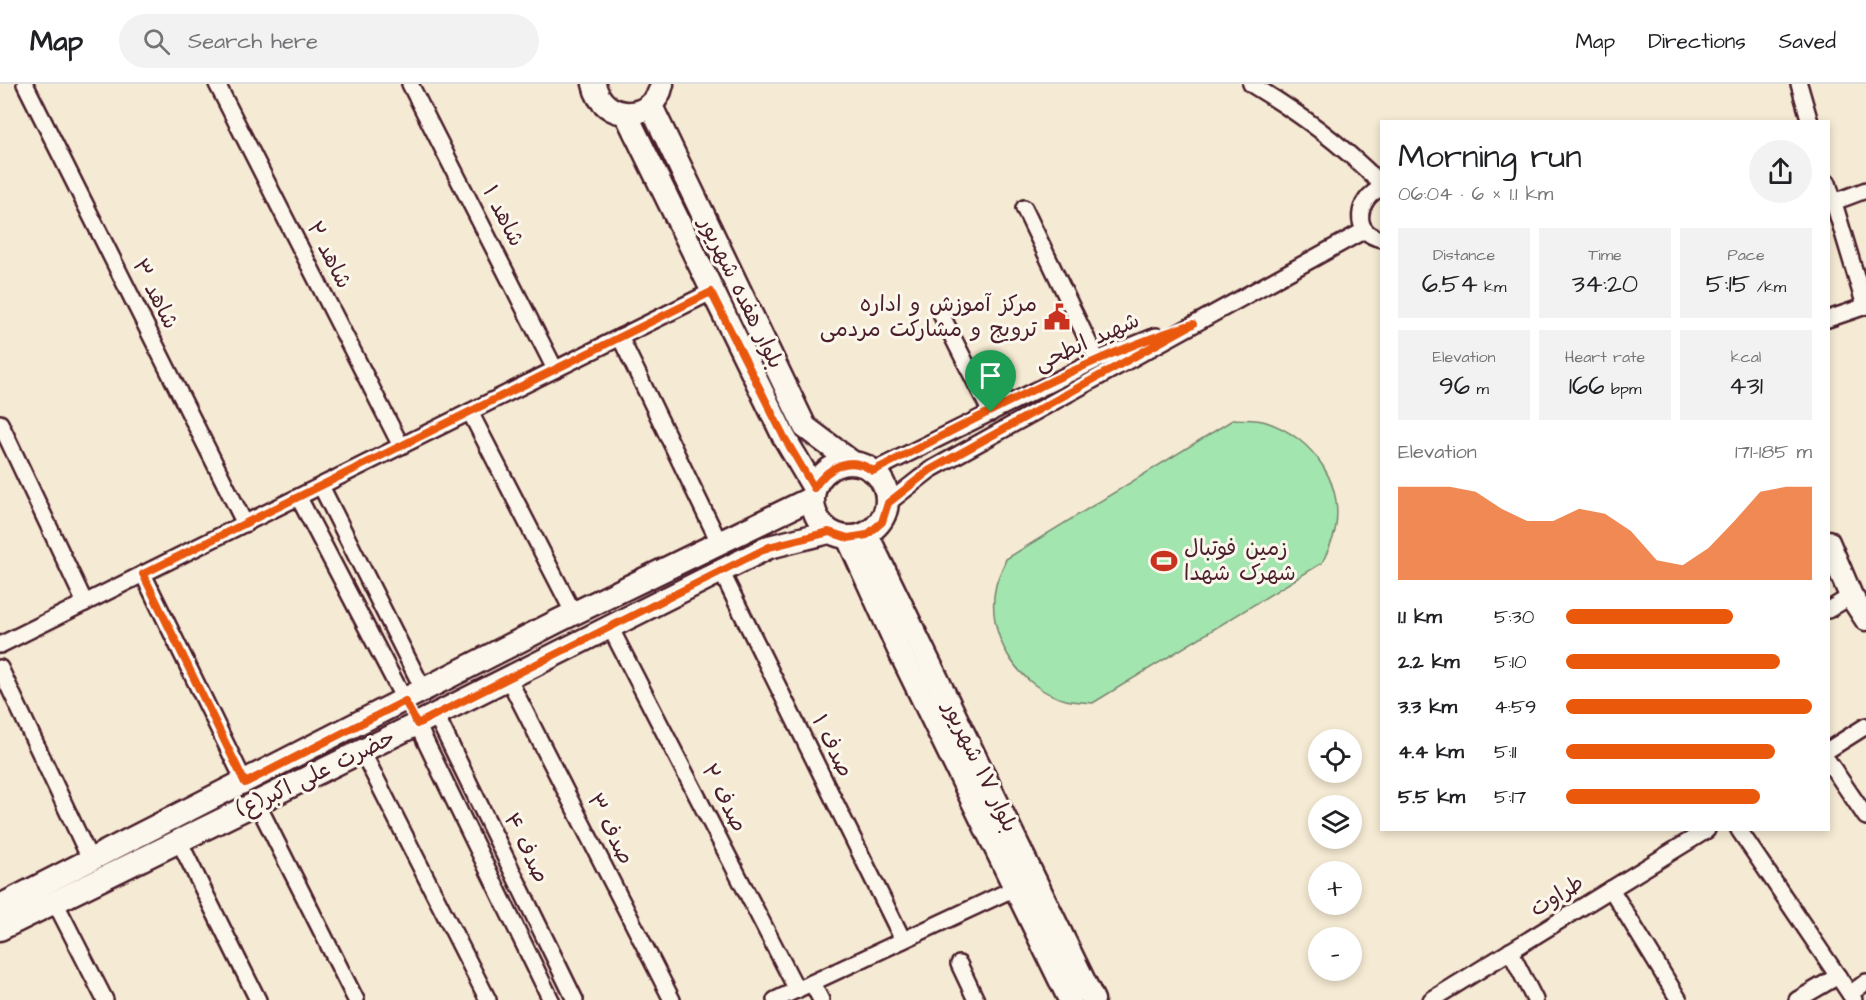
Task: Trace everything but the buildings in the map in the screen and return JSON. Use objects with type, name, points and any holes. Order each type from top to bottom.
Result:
[{"type":"street","name":"شاهد ۳","points":[[25,84],[245,524]]},
{"type":"street","name":"شاهد ۲","points":[[217,84],[401,446]]},
{"type":"street","name":"شاهد ۱","points":[[410,84],[555,369]]},
{"type":"street","points":[[594,84],[598,96],[607,107],[626,114],[637,114],[651,106],[659,97],[663,84]]},
{"type":"street","points":[[1251,84],[1301,114],[1345,148],[1380,185]]},
{"type":"street","points":[[1799,84],[1809,120]]},
{"type":"street","name":"بلوار هفده شهریور","points":[[651,106],[805,427],[863,467]]},
{"type":"street","name":"بلوار هفده شهریور","points":[[626,114],[711,292],[813,493]]},
{"type":"street","points":[[1380,188],[1371,192],[1362,203],[1360,217],[1365,230],[1380,238]]},
{"type":"street","points":[[1830,189],[1865,306],[1830,318]]},
{"type":"street","points":[[1834,202],[1866,190]]},
{"type":"street","points":[[1024,208],[1097,360]]},
{"type":"street","name":"شهید ابطحی","points":[[888,503],[930,470],[1365,230]]},
{"type":"street","points":[[0,645],[711,292]]},
{"type":"street","points":[[942,316],[991,412]]},
{"type":"street","name":"شهید ابطحی","points":[[863,467],[991,412],[1097,360],[1149,338],[1193,324]]},
{"type":"street","points":[[620,337],[719,542]]},
{"type":"street","points":[[470,412],[574,614]]},
{"type":"street","points":[[0,423],[85,603]]},
{"type":"street","points":[[837,465],[863,467],[884,484],[888,503],[882,522],[848,535],[816,517],[813,493],[823,474],[837,465]]},
{"type":"street","points":[[321,486],[414,696]]},
{"type":"street","name":"حضرت علی اکبر(ع)","points":[[3,916],[90,861],[813,493]]},
{"type":"street","points":[[299,498],[427,720]]},
{"type":"street","name":"حضرت علی اکبر(ع)","points":[[3,916],[55,902],[427,720],[769,547],[848,535]]},
{"type":"street","name":"بلوار ۱۷ شهریور","points":[[848,535],[898,648],[1070,1000]]},
{"type":"street","name":"بلوار ۱۷ شهریور","points":[[848,535],[1094,1000]]},
{"type":"street","points":[[1830,547],[1851,596],[1866,619]]},
{"type":"street","points":[[680,561],[693,585]]},
{"type":"street","name":"صدف ۱","points":[[721,571],[903,940]]},
{"type":"street","points":[[143,574],[245,783]]},
{"type":"street","points":[[1830,609],[1851,596]]},
{"type":"street","name":"صدف ۲","points":[[610,627],[797,990]]},
{"type":"street","points":[[0,668],[90,861]]},
{"type":"street","name":"صدف ۳","points":[[508,678],[672,1000]]},
{"type":"street","name":"صدف ۴","points":[[427,720],[551,1000]]},
{"type":"street","name":"صدف ۴","points":[[427,720],[575,1000]]},
{"type":"street","points":[[1830,749],[1866,726]]},
{"type":"street","points":[[362,751],[488,1000]]},
{"type":"street","points":[[1830,764],[1866,817]]},
{"type":"street","points":[[257,803],[356,1000]]},
{"type":"street","name":"طراوت","points":[[1431,1000],[1705,831]]},
{"type":"street","points":[[1740,831],[1852,997],[1866,982]]},
{"type":"street","points":[[179,841],[258,1000]]},
{"type":"street","points":[[775,1000],[1015,888]]},
{"type":"street","points":[[1611,889],[1679,1000]]},
{"type":"street","points":[[55,902],[105,1000]]},
{"type":"street","points":[[1510,951],[1535,1000]]},
{"type":"street","points":[[959,964],[976,1000]]},
{"type":"street","points":[[1797,1000],[1838,976]]},
{"type":"street","points":[[812,983],[821,1000]]},
{"type":"green space","name":"زمین فوتبال شهرک شهدا","points":[[1234,419],[1262,421],[1283,429],[1299,439],[1323,467],[1336,500],[1337,519],[1333,538],[1322,563],[1093,703],[1066,700],[1049,694],[1033,684],[1008,656],[995,622],[996,585],[1006,559]]},
{"type":"place","name":"مرکز آموزش و اداره ترویج و مشارکت مردمی","points":[[1057,317]]},
{"type":"place","name":"زمین فوتبال شهرک شهدا","points":[[1164,561]]},
{"type":"route","points":[[711,292],[784,437],[814,488],[823,474],[837,465],[853,463],[873,471],[991,412],[1097,360],[1149,338],[1193,324],[930,470],[888,503],[882,522],[867,535],[848,538],[829,532],[769,547],[417,724],[405,701],[245,783],[143,574],[711,292]]}]
